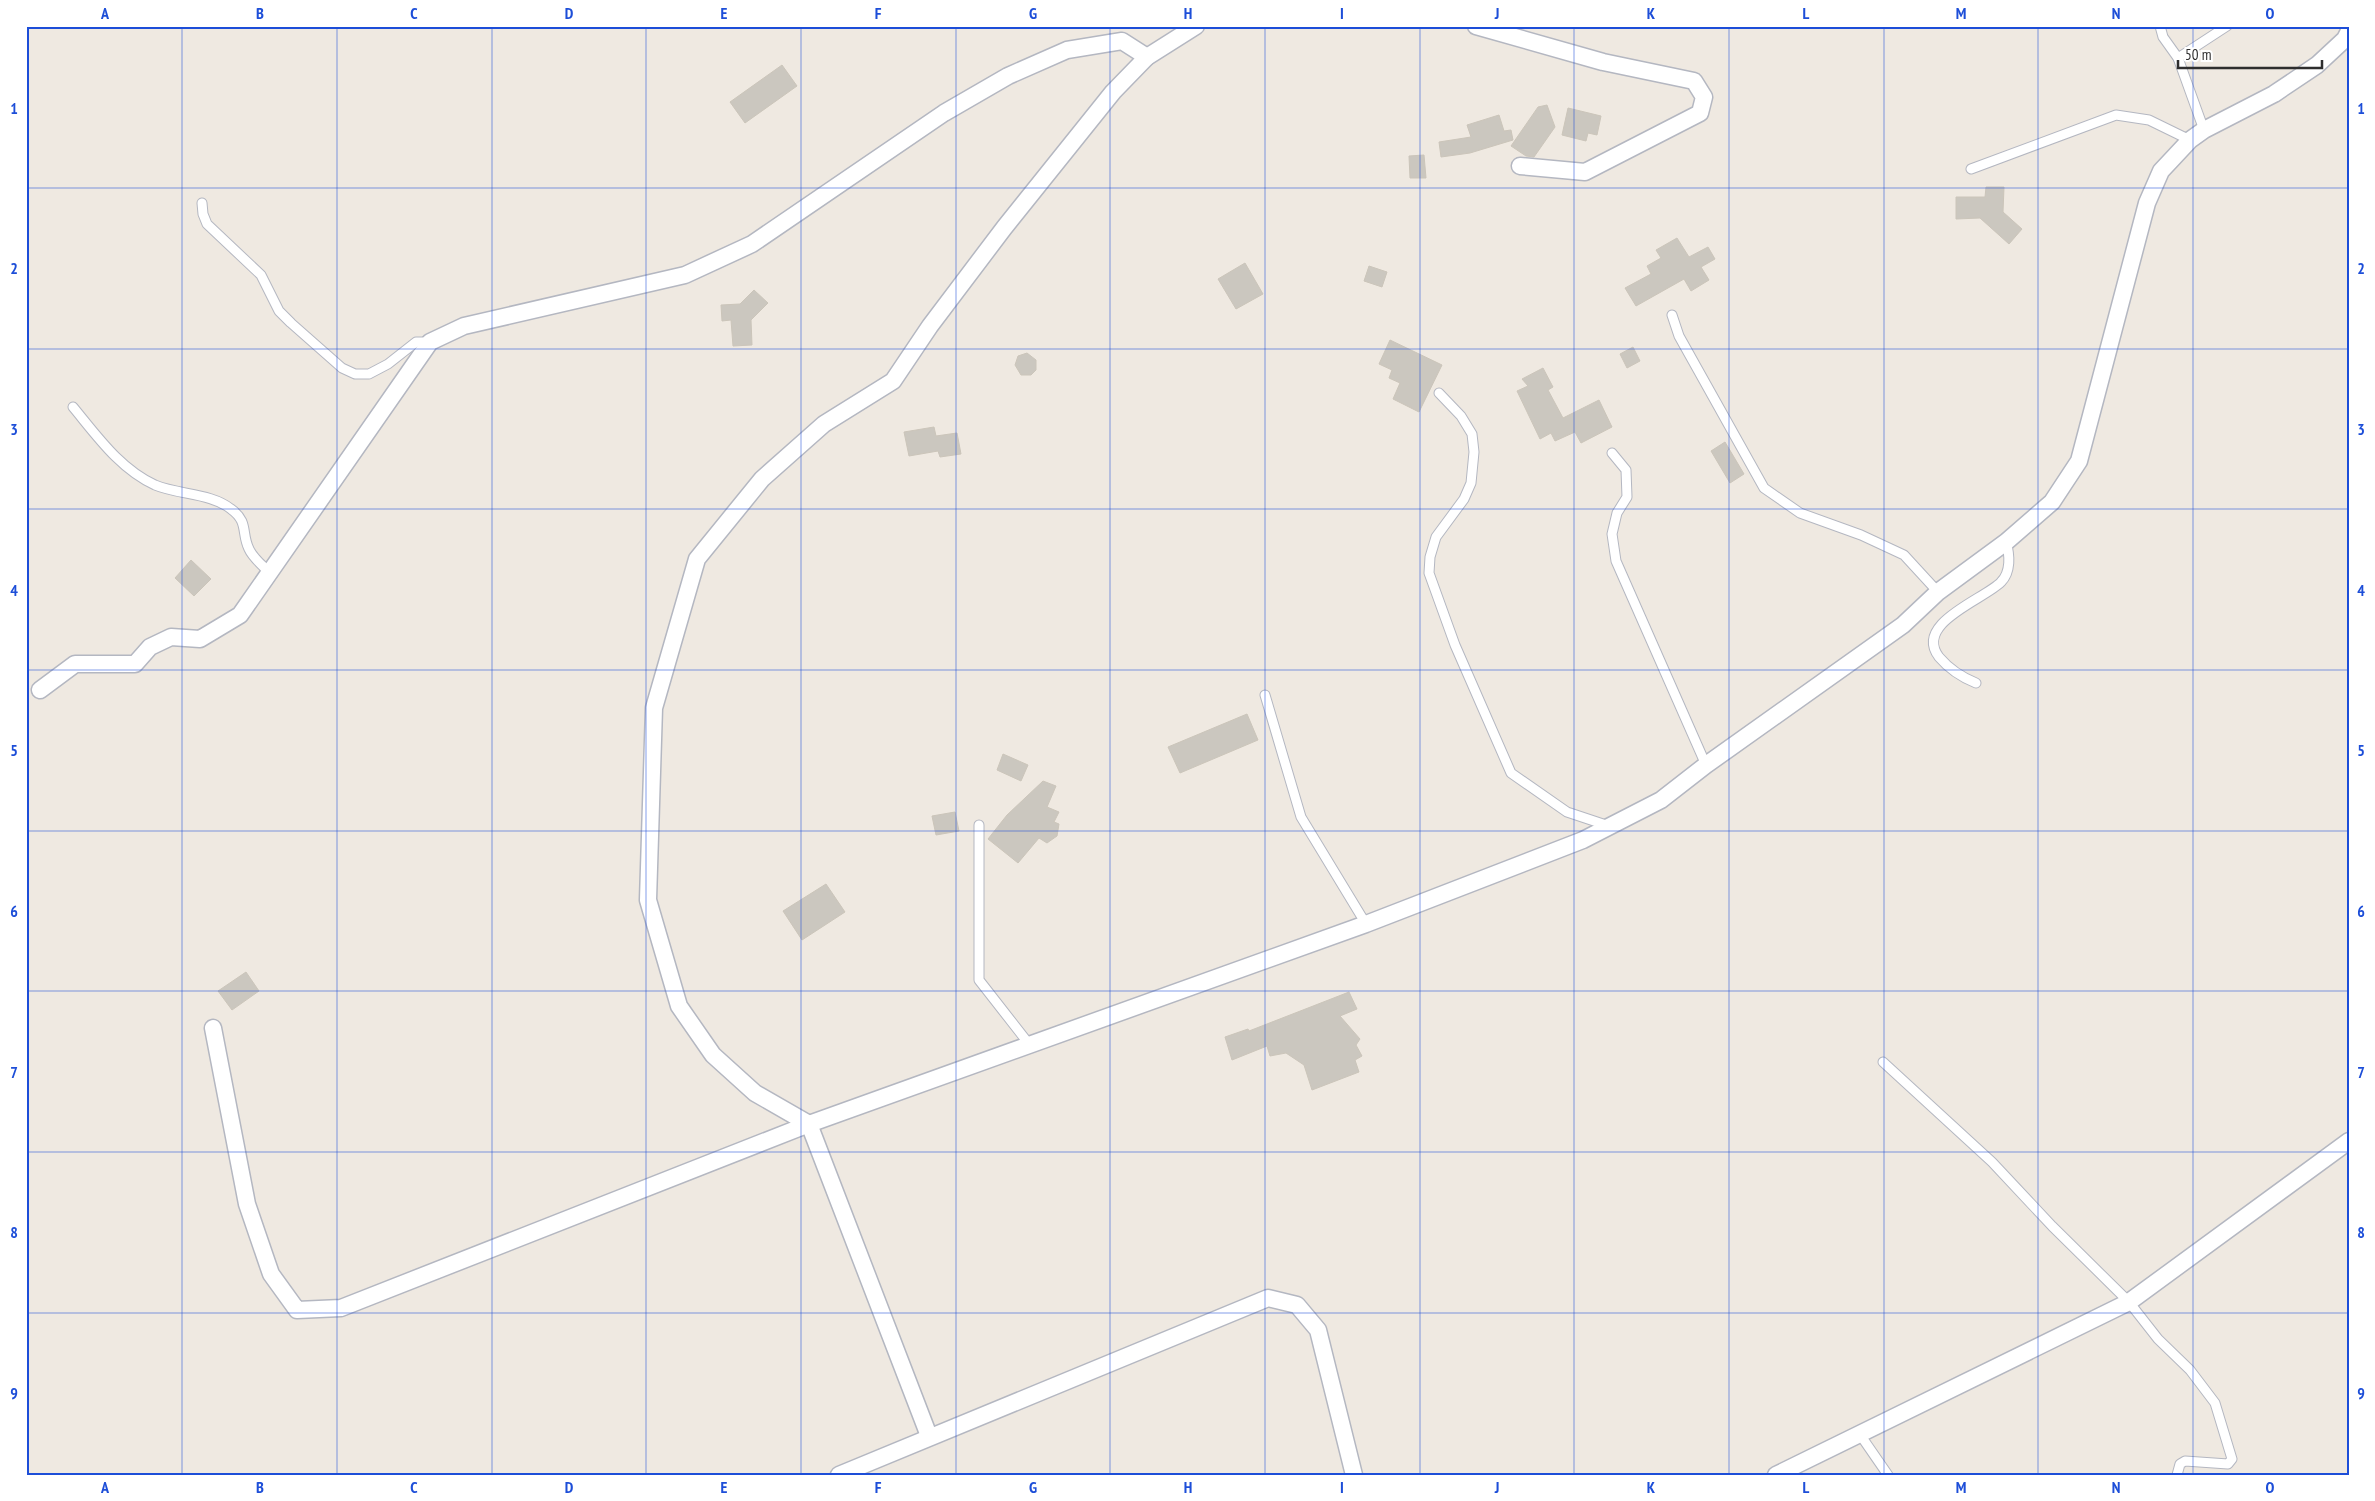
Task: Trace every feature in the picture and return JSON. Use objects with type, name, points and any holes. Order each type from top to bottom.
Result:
[{"type":"street","points":[[929,1436],[809,1124],[755,1093],[713,1055],[679,1006],[648,900],[654,708],[697,559],[762,479],[824,424],[893,381],[930,326],[1062,154],[1113,92],[1147,57],[1196,26]]},
{"type":"street","points":[[1476,26],[1603,62],[1694,81],[1704,97],[1700,113],[1586,172],[1520,166]]},
{"type":"street","points":[[213,1028],[247,1204],[271,1274],[297,1310],[341,1308],[809,1124],[1366,924],[1583,840],[1661,800],[1706,765],[1903,626],[1938,592],[2006,542],[2052,502],[2079,461],[2147,203],[2161,170],[2190,140],[2204,130],[2274,94],[2318,65],[2345,39],[2349,31]]},
{"type":"street","points":[[40,690],[75,664],[135,664],[150,646],[171,638],[200,639],[240,615],[430,342],[464,326],[685,275],[752,244],[952,109],[1008,76],[1067,50],[1122,41],[1147,57]]},
{"type":"street","points":[[1776,1475],[2129,1302],[2349,1141]]},
{"type":"street","points":[[839,1475],[929,1436],[1268,1298],[1297,1305],[1318,1330],[1354,1475]]},
{"type":"lane","points":[[2160,26],[2164,37],[2178,58],[2204,130]]},
{"type":"lane","points":[[2178,58],[2227,26]]},
{"type":"lane","points":[[1971,169],[2116,115],[2149,120],[2190,140]]},
{"type":"lane","points":[[202,204],[207,224],[261,275],[279,311],[342,368],[355,374],[369,374],[388,364],[416,342],[430,342]]},
{"type":"lane","points":[[1672,315],[1679,336],[1764,488],[1800,513],[1861,535],[1904,555],[1938,592]]},
{"type":"lane","points":[[1439,393],[1461,416],[1472,434],[1474,452],[1471,483],[1464,499],[1436,537],[1430,557],[1429,573],[1455,645],[1511,773],[1567,812],[1610,826]]},
{"type":"lane","points":[[73,407],[112,454],[134,472],[155,485],[220,502],[230,507],[243,521],[249,550],[269,572]]},
{"type":"lane","points":[[1612,453],[1626,470],[1627,497],[1617,513],[1612,534],[1616,561],[1706,765]]},
{"type":"lane","points":[[1976,683],[1959,677],[1947,665],[1935,651],[1934,641],[1946,620],[1966,604],[2002,582],[2008,569],[2009,553],[2006,542]]},
{"type":"lane","points":[[1265,695],[1301,817],[1366,924]]},
{"type":"lane","points":[[979,826],[979,980],[1029,1044]]},
{"type":"lane","points":[[1883,1062],[1992,1162],[2052,1226],[2129,1302],[2158,1339],[2190,1370],[2216,1403],[2232,1456],[2228,1464],[2185,1461],[2180,1464],[2177,1475]]},
{"type":"lane","points":[[1859,1433],[1888,1475]]},
{"type":"building","points":[[782,65],[797,86],[745,123],[730,102]]},
{"type":"building","points":[[1547,105],[1555,127],[1534,157],[1526,156],[1511,146],[1538,107]]},
{"type":"building","points":[[1568,108],[1601,116],[1597,135],[1588,133],[1586,141],[1562,135]]},
{"type":"building","points":[[1499,115],[1504,131],[1511,130],[1513,140],[1470,153],[1441,157],[1439,142],[1471,137],[1467,125]]},
{"type":"building","points":[[1424,155],[1426,178],[1410,178],[1409,156]]},
{"type":"building","points":[[1986,187],[2004,187],[2003,212],[2022,229],[2009,244],[1980,218],[1956,219],[1956,197],[1985,197]]},
{"type":"building","points":[[1677,238],[1689,257],[1708,247],[1715,259],[1701,267],[1709,280],[1691,291],[1684,279],[1636,306],[1625,288],[1651,274],[1647,266],[1661,258],[1656,250]]},
{"type":"building","points":[[1245,263],[1263,294],[1236,309],[1218,279]]},
{"type":"building","points":[[1369,266],[1387,272],[1382,287],[1364,281]]},
{"type":"building","points":[[754,290],[768,303],[751,320],[752,345],[733,346],[731,320],[722,321],[721,305],[740,304]]},
{"type":"building","points":[[1390,340],[1442,365],[1419,412],[1393,399],[1400,383],[1389,378],[1392,370],[1379,364]]},
{"type":"building","points":[[1633,347],[1640,361],[1627,368],[1620,354]]},
{"type":"building","points":[[1027,353],[1036,360],[1036,370],[1031,375],[1021,375],[1015,365],[1018,356]]},
{"type":"building","points":[[1543,368],[1553,387],[1548,390],[1563,418],[1599,400],[1612,427],[1581,443],[1575,432],[1555,441],[1551,433],[1540,439],[1517,391],[1528,386],[1522,379]]},
{"type":"building","points":[[934,427],[936,436],[957,433],[961,454],[940,457],[938,451],[909,456],[904,432]]},
{"type":"building","points":[[1725,442],[1744,474],[1730,483],[1711,451]]},
{"type":"building","points":[[191,560],[211,579],[194,596],[175,578]]},
{"type":"building","points":[[1247,714],[1258,740],[1180,773],[1168,747]]},
{"type":"building","points":[[1003,754],[1028,765],[1021,781],[997,770]]},
{"type":"building","points":[[1043,781],[1056,786],[1047,807],[1059,812],[1054,822],[1059,824],[1057,836],[1047,843],[1039,838],[1018,863],[988,839],[1007,815]]},
{"type":"building","points":[[955,812],[959,831],[936,835],[932,816]]},
{"type":"building","points":[[826,884],[845,912],[802,940],[783,911]]},
{"type":"building","points":[[246,972],[259,991],[232,1010],[218,991]]},
{"type":"building","points":[[1349,992],[1357,1009],[1340,1016],[1360,1039],[1356,1045],[1362,1056],[1355,1060],[1359,1072],[1312,1090],[1304,1065],[1286,1053],[1270,1056],[1267,1046],[1232,1060],[1225,1037],[1248,1029],[1249,1031]]}]
